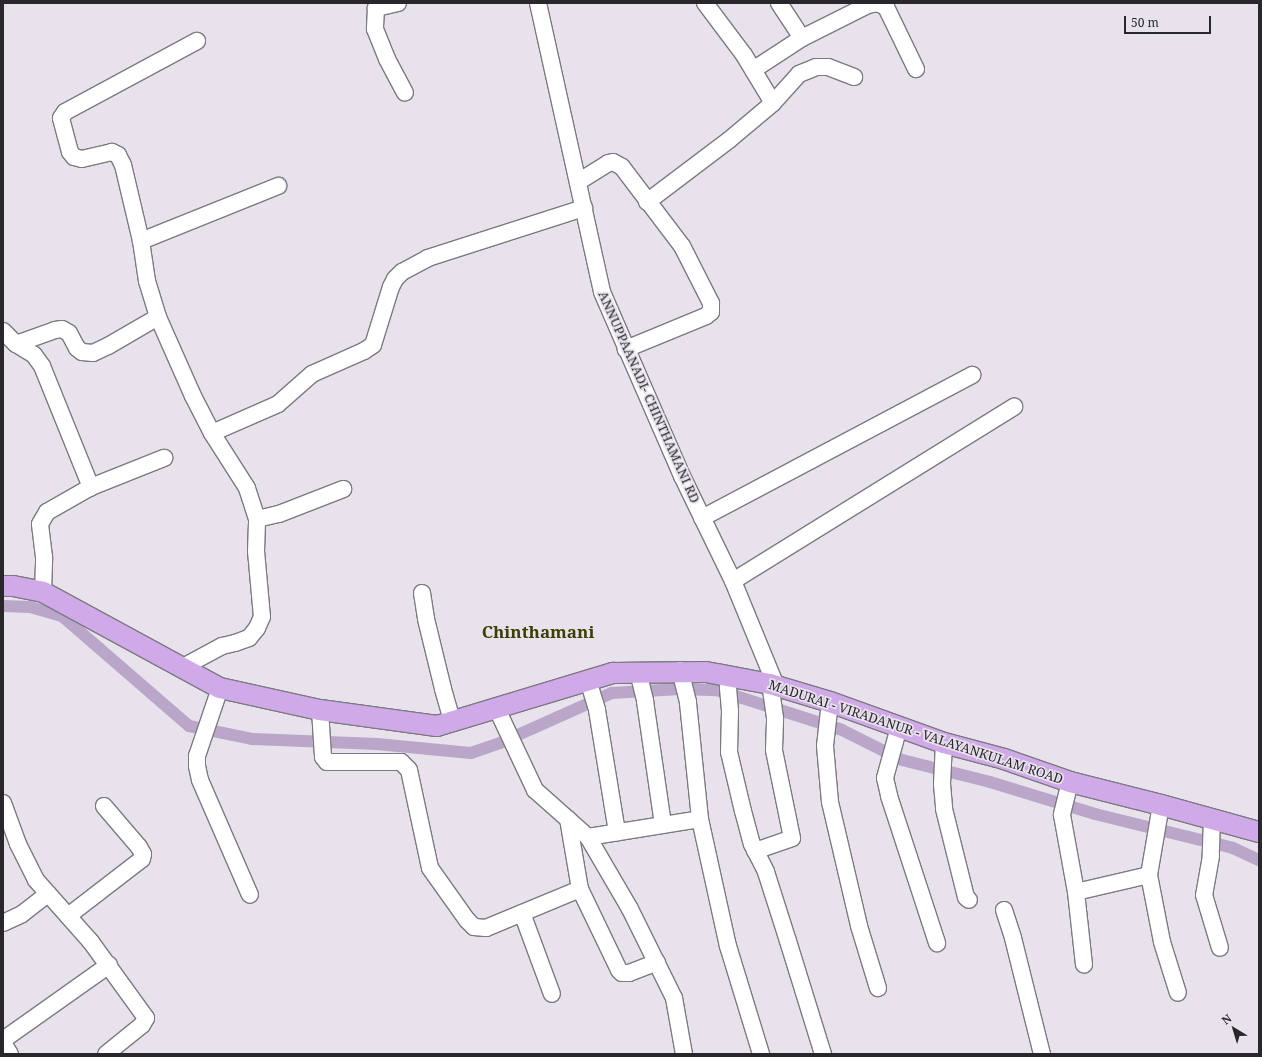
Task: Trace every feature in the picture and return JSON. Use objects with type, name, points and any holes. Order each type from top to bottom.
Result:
[{"type":"main road","name":"MADURAI - VIRADANUR - VALAYANKULAM ROAD","points":[[3,586],[13,586],[43,592],[183,667],[218,695],[320,719],[437,726],[496,707],[590,687],[613,673],[642,686],[682,676],[729,682],[773,690],[899,727],[944,752],[1004,759],[1066,799],[1159,813],[1212,827],[1259,832]]},
{"type":"street","points":[[398,3],[376,8],[375,29],[386,59],[405,93]]},
{"type":"street","name":"ANNUPPAANADI- CHINTHAMANI RD","points":[[538,3],[602,292],[682,476],[733,581],[773,690],[775,718],[774,750],[792,838],[755,851]]},
{"type":"street","points":[[705,3],[753,70],[773,103]]},
{"type":"street","points":[[780,3],[802,38]]},
{"type":"street","points":[[753,70],[802,38],[868,5],[878,3],[886,8],[916,69]]},
{"type":"street","points":[[183,667],[222,646],[248,638],[257,628],[262,617],[256,551],[257,519],[247,488],[212,433],[193,396],[158,317],[147,281],[141,241],[123,165],[118,156],[112,152],[82,159],[74,157],[70,152],[61,118],[66,112],[197,41]]},
{"type":"street","points":[[647,202],[723,145],[773,103],[799,74],[816,67],[828,67],[854,77]]},
{"type":"street","points":[[578,182],[608,163],[613,162],[622,167],[647,202],[682,246],[711,303],[711,312],[706,316],[626,349]]},
{"type":"street","points":[[141,241],[278,186]]},
{"type":"street","points":[[212,433],[278,404],[312,374],[364,351],[373,345],[391,287],[395,279],[402,272],[428,258],[584,208]]},
{"type":"street","points":[[16,344],[55,330],[62,329],[69,332],[77,348],[82,352],[93,353],[158,317]]},
{"type":"street","points":[[3,331],[16,344],[34,355],[42,366],[91,487]]},
{"type":"street","points":[[702,518],[972,375]]},
{"type":"street","points":[[733,581],[1014,407]]},
{"type":"street","points":[[43,592],[44,557],[40,524],[47,512],[91,487],[164,458]]},
{"type":"street","points":[[257,519],[279,514],[343,489]]},
{"type":"street","points":[[422,593],[426,619],[452,721]]},
{"type":"street","points":[[682,676],[688,702],[700,819],[728,946],[760,1054]]},
{"type":"street","points":[[729,682],[729,752],[755,851],[768,879],[823,1054]]},
{"type":"street","points":[[642,686],[663,825]]},
{"type":"street","points":[[590,687],[597,710],[617,832]]},
{"type":"street","points":[[218,695],[197,756],[200,780],[250,894]]},
{"type":"street","points":[[496,707],[535,790],[588,837],[630,909],[674,998],[684,1054]]},
{"type":"street","points":[[829,707],[826,746],[830,802],[846,876],[859,926],[878,988]]},
{"type":"street","points":[[320,719],[323,757],[327,762],[401,762],[410,770],[430,868],[467,920],[474,926],[486,928],[580,889]]},
{"type":"street","points":[[899,727],[885,778],[889,796],[937,943]]},
{"type":"street","points":[[944,752],[942,784],[944,809],[966,897],[969,900]]},
{"type":"street","points":[[1066,799],[1084,965]]},
{"type":"street","points":[[3,803],[18,844],[36,880],[109,965],[146,1018],[142,1025],[106,1054]]},
{"type":"street","points":[[68,916],[142,859],[143,854],[139,847],[104,806]]},
{"type":"street","points":[[1159,813],[1155,843],[1148,875],[1162,942],[1178,993]]},
{"type":"street","points":[[568,819],[580,889],[618,970],[622,973],[629,973],[657,962]]},
{"type":"street","points":[[588,837],[700,819]]},
{"type":"street","points":[[1212,827],[1211,856],[1204,895],[1220,948]]},
{"type":"street","points":[[1076,892],[1148,875]]},
{"type":"street","points":[[3,923],[22,914],[48,894]]},
{"type":"street","points":[[1004,910],[1014,938],[1042,1054]]},
{"type":"street","points":[[522,913],[552,994]]},
{"type":"street","points":[[10,1054],[3,1042],[109,965]]},
{"type":"waterway","points":[[3,606],[30,607],[62,616],[189,726],[252,739],[377,744],[471,753],[500,743],[612,693],[680,689],[717,690],[842,730],[902,760],[990,782],[1095,814],[1233,848],[1259,860]]},
{"type":"district","name":"Chinthamani","points":[[538,632]]}]
